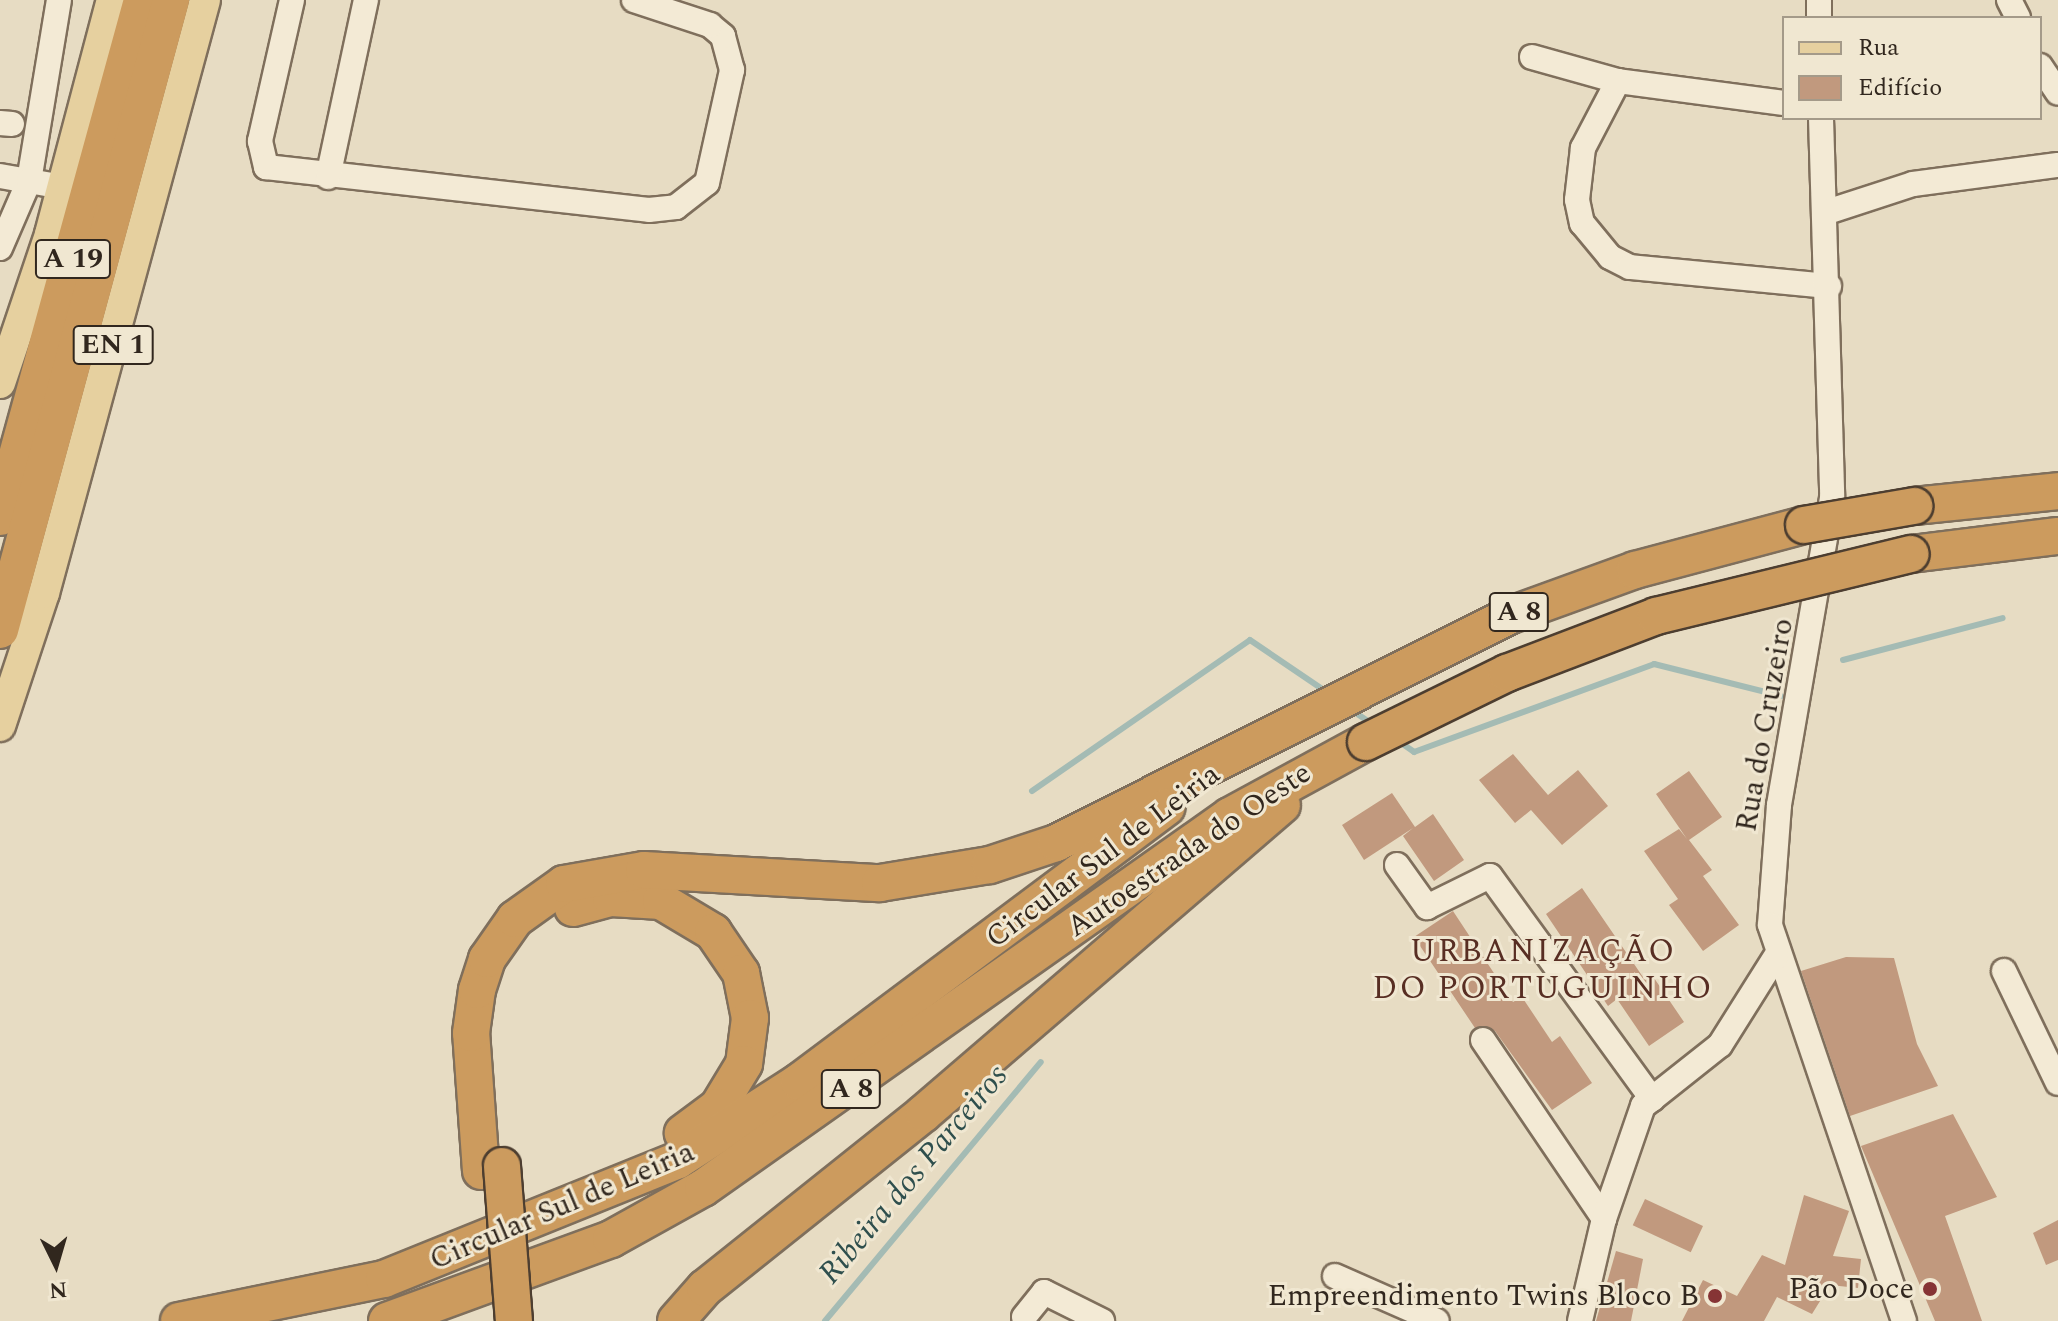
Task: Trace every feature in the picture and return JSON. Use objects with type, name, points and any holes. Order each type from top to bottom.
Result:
[{"type":"highway","name":"A 19","points":[[0,517],[142,0]]},
{"type":"highway","name":"A 19","points":[[0,630],[171,0]]},
{"type":"highway","name":"Autoestrada do Oeste","points":[[1252,745],[1449,643],[1581,589],[1720,546],[1914,506],[2058,491]]},
{"type":"highway","name":"Autoestrada do Oeste","points":[[387,1321],[611,1239],[703,1188],[1281,794],[1366,742],[1507,673],[1656,616],[1911,554],[2058,536]]},
{"type":"highway","points":[[514,1321],[471,1033],[477,990],[487,959],[515,919],[564,884],[644,870],[842,884],[959,872],[1056,843],[1252,745]]},
{"type":"highway","name":"Circular Sul de Leiria","points":[[179,1321],[384,1279],[624,1185],[678,1160],[799,1082],[1252,745]]},
{"type":"highway","points":[[676,1321],[705,1288],[924,1113],[1281,794]]},
{"type":"highway","points":[[493,1321],[491,1168],[494,1024],[511,962],[567,911],[611,898],[661,901],[690,913],[730,950],[746,994],[750,1039],[735,1087],[718,1107],[634,1165],[624,1185]]},
{"type":"main road","name":"EN 1","points":[[0,460],[50,234],[112,0]]},
{"type":"main road","name":"EN 1","points":[[0,726],[49,578],[205,0]]},
{"type":"main road","points":[[0,383],[50,234]]},
{"type":"street","points":[[0,248],[29,181],[59,0]]},
{"type":"street","points":[[292,0],[260,155],[278,172],[616,209],[676,207],[696,197],[707,183],[732,70],[729,51],[710,25],[634,0]]},
{"type":"street","points":[[328,177],[366,0]]},
{"type":"street","points":[[1532,57],[1618,81],[1782,103]]},
{"type":"street","points":[[2042,69],[2058,93]]},
{"type":"street","points":[[1618,81],[1583,148],[1577,200],[1596,244],[1651,273],[1829,286]]},
{"type":"street","name":"Rua do Cruzeiro","points":[[1821,120],[1829,286],[1830,525],[1779,805],[1770,890],[1776,956],[1904,1321]]},
{"type":"street","points":[[1827,212],[1913,184],[2058,165]]},
{"type":"street","points":[[0,176],[63,187]]},
{"type":"street","points":[[1397,865],[1427,907],[1490,876],[1652,1099]]},
{"type":"street","points":[[1580,1321],[1604,1219],[1652,1099],[1720,1045],[1776,956]]},
{"type":"street","points":[[2004,971],[2058,1083]]},
{"type":"street","points":[[1483,1040],[1604,1219]]},
{"type":"street","points":[[1335,1276],[1437,1321]]},
{"type":"street","points":[[1024,1317],[1044,1292],[1102,1321]]},
{"type":"building","points":[[1513,754],[1548,795],[1578,770],[1608,806],[1562,845],[1531,810],[1515,823],[1479,780]]},
{"type":"building","points":[[1689,771],[1722,817],[1689,840],[1712,870],[1703,876],[1739,925],[1703,951],[1669,905],[1678,899],[1644,851],[1679,829],[1687,839],[1656,794]]},
{"type":"building","points":[[1392,793],[1415,827],[1433,814],[1464,860],[1434,881],[1403,836],[1413,828],[1364,860],[1342,825]]},
{"type":"building","points":[[1582,888],[1645,980],[1652,975],[1684,1022],[1649,1046],[1617,999],[1608,1006],[1546,914]]},
{"type":"building","points":[[1453,911],[1513,1002],[1522,997],[1552,1042],[1560,1036],[1592,1083],[1552,1110],[1495,1031],[1475,1028],[1414,937]]},
{"type":"building","points":[[1846,957],[1894,958],[1917,1044],[1938,1086],[1850,1116],[1801,971]]},
{"type":"building","points":[[1953,1114],[1997,1197],[1945,1216],[1982,1321],[1935,1321],[1861,1146]]},
{"type":"building","points":[[1804,1195],[1849,1211],[1833,1256],[1861,1259],[1858,1288],[1830,1285],[1812,1314],[1777,1297],[1764,1321],[1682,1321],[1703,1280],[1737,1296],[1762,1255],[1785,1265]]},
{"type":"building","points":[[1645,1199],[1703,1226],[1691,1252],[1633,1225]]},
{"type":"building","points":[[2058,1220],[2058,1260],[2046,1265],[2033,1233]]},
{"type":"building","points":[[1616,1251],[1643,1259],[1631,1321],[1596,1321]]},
{"type":"waterway","name":"Ribeira dos Parceiros","points":[[1843,660],[2003,618]]},
{"type":"waterway","name":"Ribeira dos Parceiros","points":[[1032,791],[1250,640],[1328,693]]},
{"type":"waterway","name":"Ribeira dos Parceiros","points":[[1397,740],[1414,752],[1654,664],[1781,696]]},
{"type":"waterway","name":"Ribeira dos Parceiros","points":[[1350,709],[1374,725]]},
{"type":"waterway","name":"Ribeira dos Parceiros","points":[[825,1321],[1041,1062]]},
{"type":"place","name":"Pão Doce","points":[[1930,1289]]},
{"type":"place","name":"Empreendimento Twins Bloco B","points":[[1715,1296]]},
{"type":"district","name":"URBANIZAÇÃO DO PORTUGUINHO","points":[[1543,972]]}]
